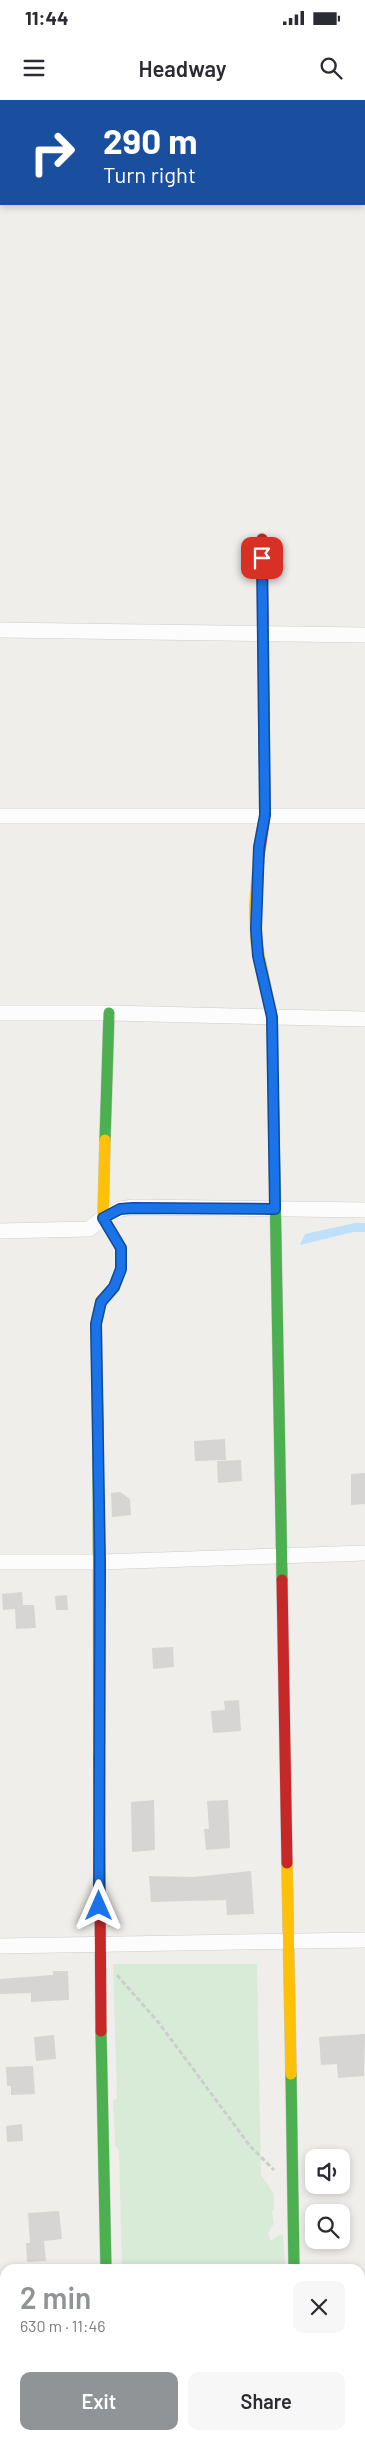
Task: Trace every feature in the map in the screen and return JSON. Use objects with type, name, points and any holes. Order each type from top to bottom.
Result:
[{"type":"street","points":[[262,540],[265,815],[259,847],[256,929],[258,956],[272,1017],[294,2264]]},
{"type":"street","points":[[0,630],[262,632],[365,635]]},
{"type":"street","points":[[0,816],[365,816]]},
{"type":"street","points":[[0,1013],[109,1013],[365,1019]]},
{"type":"street","points":[[106,2264],[99,1945],[100,1562],[96,1324],[101,1302],[114,1287],[121,1269],[121,1248],[103,1218],[109,1013]]},
{"type":"street","points":[[0,1231],[89,1229],[103,1218],[120,1209],[133,1208],[365,1210]]},
{"type":"street","points":[[0,1562],[100,1562],[365,1554]]},
{"type":"street","points":[[0,1946],[365,1940]]},
{"type":"path","points":[[116,1973],[159,2023],[250,2146],[292,2188]]},
{"type":"green space","points":[[113,1964],[257,1964],[261,2175],[274,2194],[274,2209],[272,2212],[274,2223],[268,2234],[271,2241],[280,2234],[283,2236],[285,2264],[122,2264],[119,2151],[115,2145],[113,2101],[117,2098]]},
{"type":"water","points":[[355,1223],[365,1223],[365,1232],[353,1232],[300,1245],[305,1234]]},
{"type":"building","points":[[225,1439],[226,1460],[195,1461],[194,1441]]},
{"type":"building","points":[[241,1460],[242,1481],[218,1483],[217,1461]]},
{"type":"building","points":[[365,1473],[365,1504],[351,1505],[351,1474]]},
{"type":"building","points":[[120,1492],[130,1499],[131,1515],[112,1517],[111,1493]]},
{"type":"building","points":[[22,1592],[23,1605],[34,1605],[36,1628],[16,1629],[15,1609],[3,1610],[2,1594]]},
{"type":"building","points":[[67,1595],[68,1610],[56,1610],[55,1596]]},
{"type":"building","points":[[173,1647],[174,1667],[153,1669],[152,1648]]},
{"type":"building","points":[[239,1700],[241,1731],[213,1733],[211,1711],[225,1710],[224,1701]]},
{"type":"building","points":[[154,1800],[155,1850],[132,1852],[131,1802]]},
{"type":"building","points":[[228,1800],[230,1848],[206,1850],[204,1829],[209,1829],[207,1801]]},
{"type":"building","points":[[251,1871],[254,1914],[227,1915],[226,1900],[151,1902],[149,1876],[193,1877]]},
{"type":"building","points":[[53,1971],[68,1971],[69,2000],[31,2002],[31,1993],[0,1994],[0,1979],[53,1975]]},
{"type":"building","points":[[365,2034],[364,2076],[338,2078],[337,2064],[321,2065],[319,2037]]},
{"type":"building","points":[[54,2035],[56,2059],[36,2061],[34,2037]]},
{"type":"building","points":[[33,2066],[35,2094],[11,2095],[11,2086],[7,2086],[6,2067]]},
{"type":"building","points":[[22,2124],[23,2141],[7,2142],[6,2126]]},
{"type":"building","points":[[59,2211],[62,2239],[44,2241],[46,2261],[27,2262],[26,2243],[30,2243],[28,2213]]},
{"type":"traffic: fast","points":[[105,1140],[109,1013]]},
{"type":"traffic: fast","points":[[273,1072],[282,1580]]},
{"type":"traffic: fast","points":[[98,1421],[99,1757]]},
{"type":"traffic: fast","points":[[101,2031],[106,2264]]},
{"type":"traffic: fast","points":[[291,2074],[294,2264]]},
{"type":"traffic: slow","points":[[259,856],[255,905],[256,941],[272,1017],[273,1072]]},
{"type":"traffic: slow","points":[[98,1421],[96,1324],[101,1301],[114,1287],[121,1269],[121,1248],[103,1218],[105,1140]]},
{"type":"traffic: slow","points":[[287,1863],[291,2074]]},
{"type":"traffic: jam","points":[[259,856],[265,815],[262,539]]},
{"type":"traffic: jam","points":[[282,1580],[287,1863]]},
{"type":"traffic: jam","points":[[99,1757],[101,2031]]},
{"type":"route","points":[[99,1906],[100,1562],[96,1324],[101,1302],[114,1287],[121,1269],[121,1248],[103,1218],[120,1209],[133,1208],[275,1209],[272,1017],[258,956],[256,929],[259,847],[265,815],[262,558]]}]
